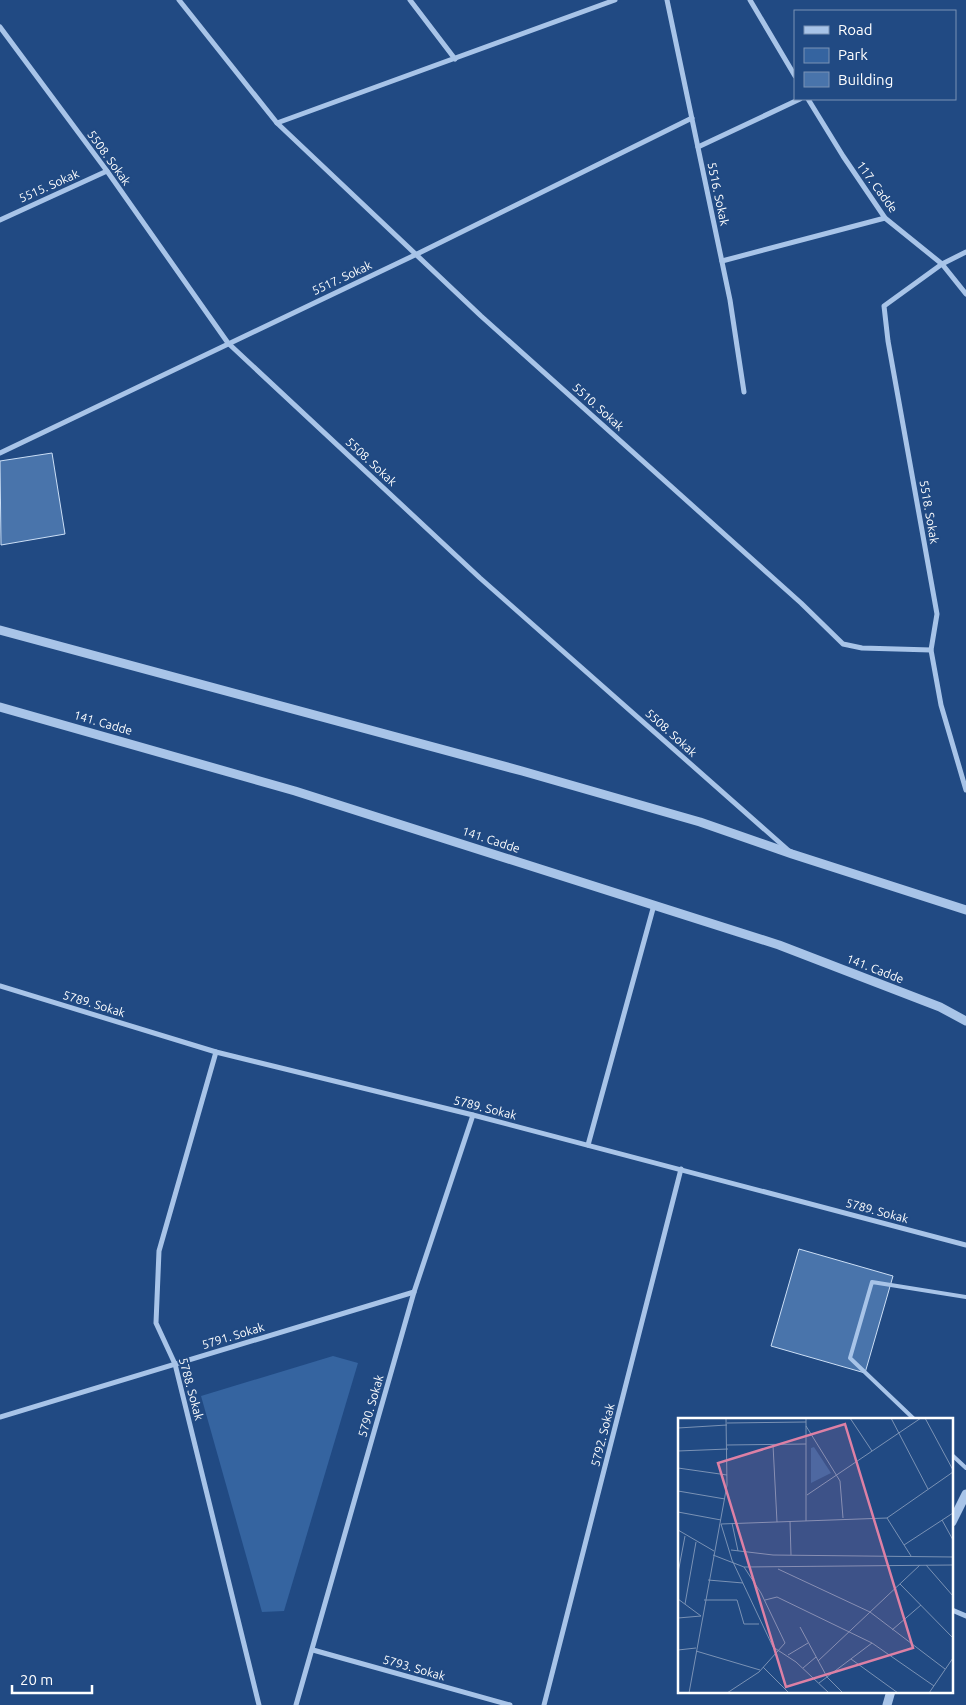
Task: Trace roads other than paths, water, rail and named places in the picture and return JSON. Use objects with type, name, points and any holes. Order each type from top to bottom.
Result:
[{"type":"street","name":"5510. Sokak","points":[[179,0],[277,123],[481,316],[802,603],[842,644],[862,648],[931,650]]},
{"type":"street","points":[[410,0],[454,59]]},
{"type":"street","points":[[277,123],[615,0]]},
{"type":"street","name":"5516. Sokak","points":[[667,0],[730,300],[744,392]]},
{"type":"street","points":[[750,0],[794,74]]},
{"type":"street","name":"5508. Sokak","points":[[0,27],[107,172],[228,343],[480,578],[792,854]]},
{"type":"street","points":[[698,147],[798,100]]},
{"type":"street","name":"117. Cadde","points":[[809,100],[843,156],[885,218],[942,264],[966,294]]},
{"type":"street","name":"5517. Sokak","points":[[0,453],[417,254],[692,118]]},
{"type":"street","name":"5515. Sokak","points":[[0,220],[107,172]]},
{"type":"street","points":[[722,260],[885,218]]},
{"type":"street","points":[[942,264],[966,252]]},
{"type":"street","name":"5518. Sokak","points":[[942,264],[884,306],[888,341],[937,614],[931,650],[941,705],[966,790]]},
{"type":"street","points":[[0,630],[700,822],[966,910]]},
{"type":"street","name":"141. Cadde","points":[[0,706],[295,791],[779,945],[940,1007],[966,1021]]},
{"type":"street","points":[[588,1145],[654,905]]},
{"type":"street","name":"5789. Sokak","points":[[0,986],[216,1052],[473,1115],[966,1245]]},
{"type":"street","name":"5788. Sokak","points":[[216,1052],[159,1250],[156,1322],[175,1364],[259,1705]]},
{"type":"street","name":"5790. Sokak","points":[[296,1705],[414,1292],[473,1115]]},
{"type":"street","name":"5792. Sokak","points":[[544,1705],[681,1170]]},
{"type":"street","name":"5791. Sokak","points":[[0,1418],[414,1292]]},
{"type":"street","points":[[954,1518],[966,1494]]},
{"type":"street","points":[[954,1611],[966,1616]]},
{"type":"street","name":"5793. Sokak","points":[[312,1650],[510,1705]]},
{"type":"street","points":[[887,1705],[891,1692]]},
{"type":"lane","points":[[913,1418],[850,1358],[872,1282],[966,1297]]},
{"type":"lane","points":[[954,1457],[966,1468]]}]
